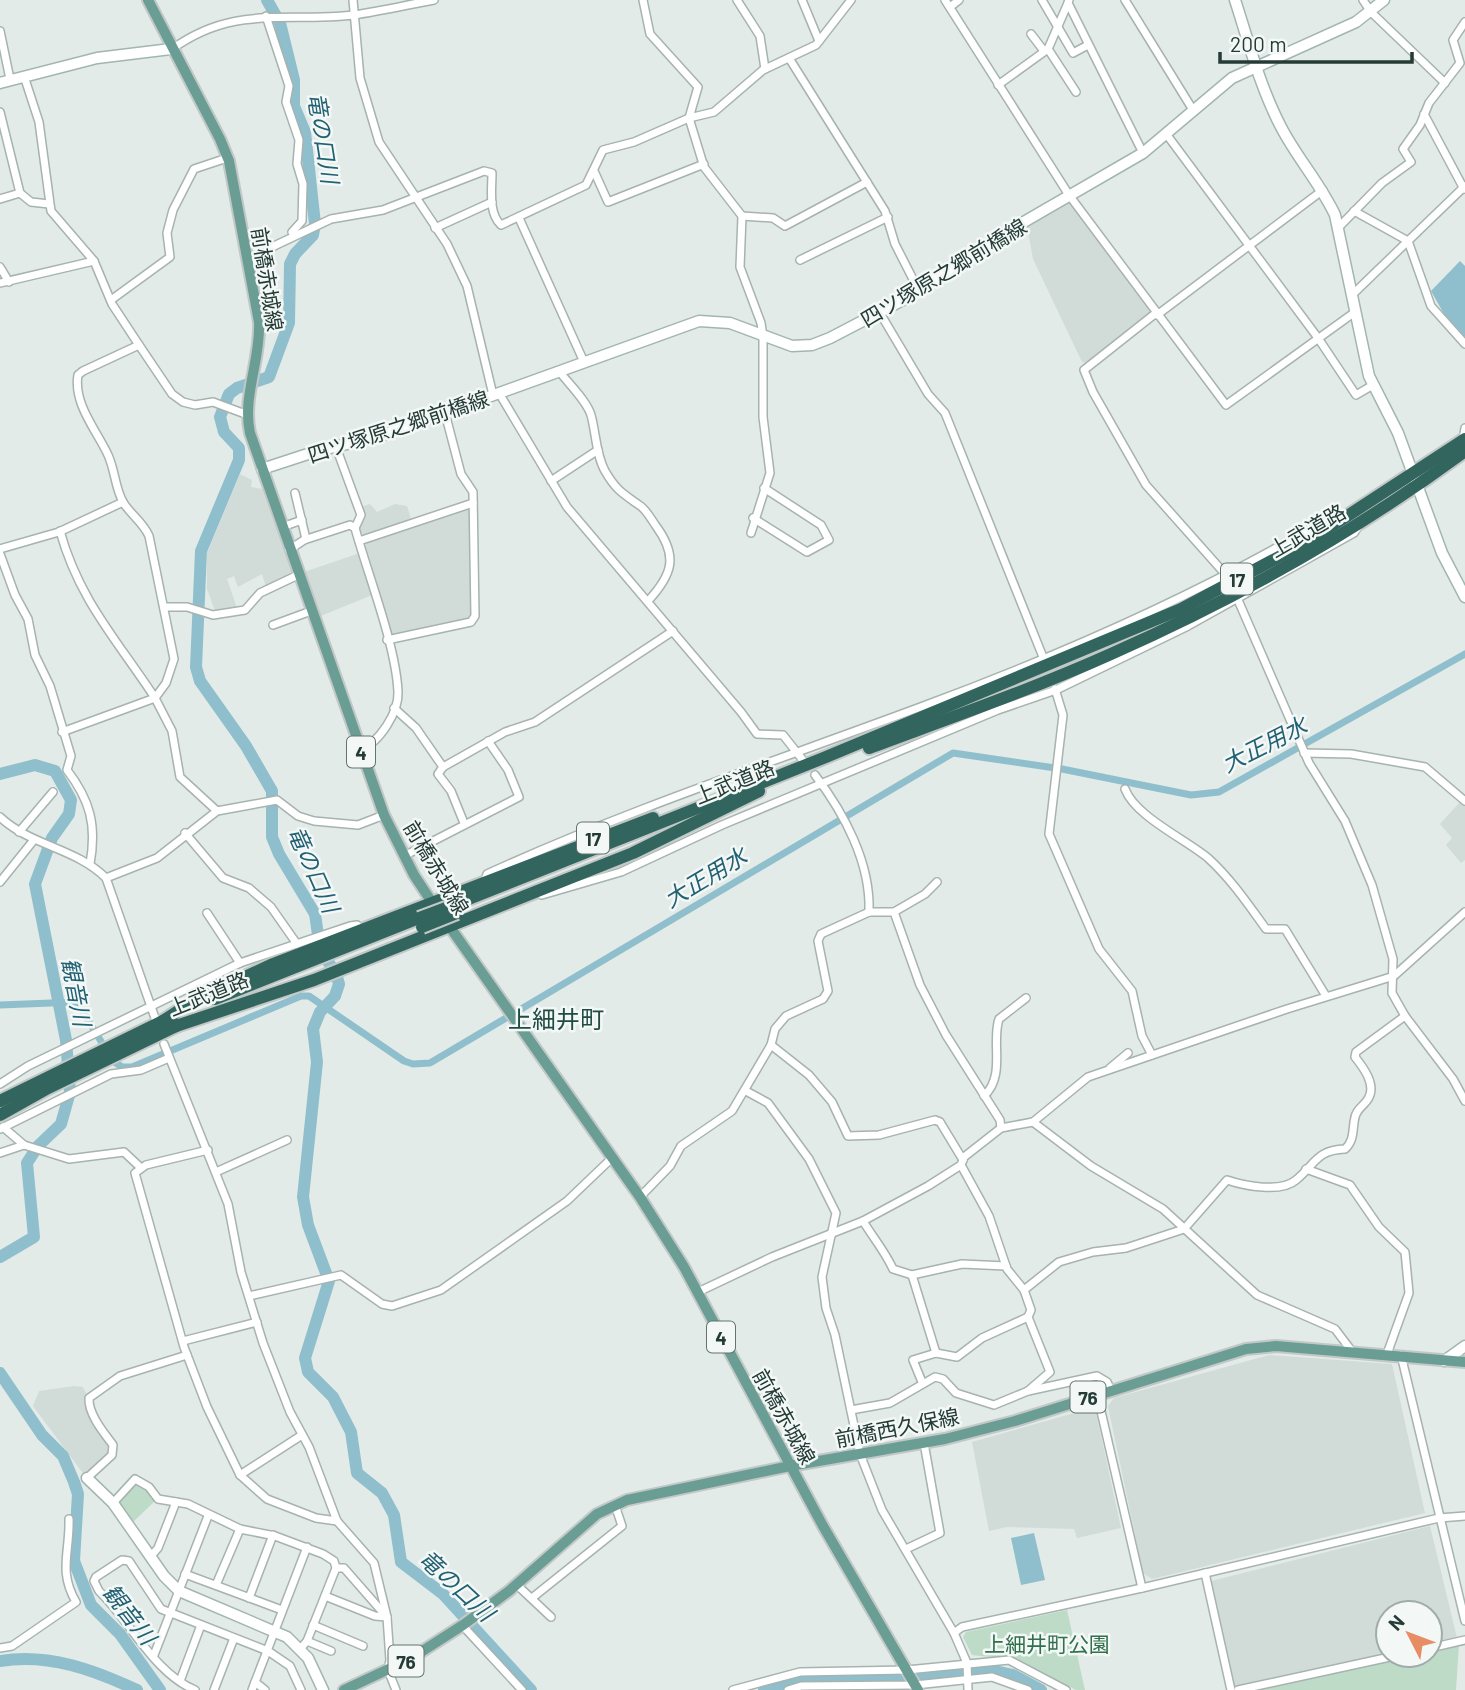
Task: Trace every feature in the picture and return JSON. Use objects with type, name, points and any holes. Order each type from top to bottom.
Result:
[{"type":"highway","name":"上武道路","points":[[758,787],[1111,654],[1257,581],[1356,524],[1464,440]]},
{"type":"highway","name":"上武道路","points":[[0,1101],[107,1053],[163,1022],[335,962],[420,922],[758,787],[1181,609],[1415,480]]},
{"type":"highway","name":"17","points":[[163,1022],[235,980],[362,929],[618,829],[758,787]]},
{"type":"highway","name":"17","points":[[163,1022],[449,925],[633,853],[758,787]]},
{"type":"highway","name":"上武道路","points":[[1,1124],[45,1083]]},
{"type":"main road","name":"前橋赤城線","points":[[148,0],[171,49],[209,117],[227,158],[249,266],[259,333],[248,415],[250,433],[384,815],[431,902],[640,1197],[698,1292],[790,1466],[912,1680]]},
{"type":"main road","points":[[1234,0],[1256,66],[1283,131],[1323,190],[1338,228],[1373,385],[1398,433],[1442,553],[1465,597]]},
{"type":"main road","name":"四ツ塚原之郷前橋線","points":[[262,470],[445,413],[707,320],[739,325],[763,337],[792,346],[812,345],[919,291],[1010,230],[1143,153],[1222,85],[1256,66],[1326,37],[1371,12],[1384,0]]},
{"type":"main road","points":[[5,81],[97,58],[171,49]]},
{"type":"main road","name":"前橋西久保線","points":[[344,1690],[388,1670],[466,1623],[517,1585],[588,1521],[615,1505],[790,1466],[924,1443],[1014,1421],[1246,1349],[1276,1346],[1351,1350],[1465,1362]]},
{"type":"main road","points":[[1444,1361],[1465,1346]]},
{"type":"main road","points":[[87,1478],[113,1503],[164,1576],[179,1591],[304,1645],[323,1690]]},
{"type":"street","points":[[353,0],[360,78],[379,142],[447,244],[467,286],[496,394],[567,507],[757,734],[783,736],[802,759]]},
{"type":"street","points":[[171,49],[214,26],[240,18],[355,15],[434,0]]},
{"type":"street","points":[[643,0],[650,34],[698,87],[689,118],[704,164],[741,215],[740,267],[761,323],[763,337],[763,417],[770,473],[753,518],[751,533]]},
{"type":"street","points":[[737,0],[760,36],[765,69]]},
{"type":"street","points":[[802,0],[819,41]]},
{"type":"street","points":[[249,266],[274,246],[331,219],[383,210],[484,171],[492,173],[492,202],[500,225],[519,218],[586,185],[603,150],[634,142],[689,118],[714,112],[765,69],[819,41],[851,0]]},
{"type":"street","points":[[959,0],[948,4],[1069,195],[1226,405],[1355,312]]},
{"type":"street","points":[[1042,0],[1073,53],[1088,45]]},
{"type":"street","points":[[1125,0],[1193,110]]},
{"type":"street","points":[[1363,0],[1371,12],[1446,83]]},
{"type":"street","points":[[998,85],[1046,50],[1068,2]]},
{"type":"street","points":[[1068,2],[1143,153]]},
{"type":"street","points":[[266,16],[289,86],[285,102],[299,140],[297,164],[303,184],[302,221],[292,232],[295,236]]},
{"type":"street","points":[[1338,228],[1382,183],[1411,162],[1403,149],[1460,63],[1453,40],[1465,22]]},
{"type":"street","points":[[0,31],[5,81]]},
{"type":"street","points":[[1031,34],[1076,92]]},
{"type":"street","points":[[789,58],[888,217],[895,244],[919,291]]},
{"type":"street","points":[[24,76],[39,122],[49,204],[61,225],[83,245],[94,261],[110,300],[139,345],[172,394],[183,402],[195,405],[213,402],[248,415]]},
{"type":"street","points":[[0,112],[20,193],[32,202],[49,204]]},
{"type":"street","points":[[1352,295],[1464,188],[1424,114]]},
{"type":"street","points":[[1167,135],[1318,338],[1356,395],[1373,385]]},
{"type":"street","points":[[110,300],[170,257],[167,233],[173,209],[194,169],[227,158]]},
{"type":"street","points":[[594,171],[608,202],[704,164]]},
{"type":"street","points":[[741,215],[773,218],[785,226],[867,182]]},
{"type":"street","points":[[1226,575],[1146,485],[1093,392],[1084,370],[1323,190]]},
{"type":"street","points":[[0,199],[20,193]]},
{"type":"street","points":[[435,228],[492,202]]},
{"type":"street","points":[[1354,211],[1408,241],[1431,306],[1465,344]]},
{"type":"street","points":[[800,260],[888,217]]},
{"type":"street","points":[[519,218],[584,362]]},
{"type":"street","points":[[0,283],[94,261]]},
{"type":"street","points":[[0,267],[9,282]]},
{"type":"street","points":[[880,313],[928,394],[945,413],[1045,660]]},
{"type":"street","points":[[62,732],[155,698],[166,683],[174,659],[149,536],[144,525],[123,502],[108,456],[89,421],[76,384],[83,371],[139,345]]},
{"type":"street","points":[[559,371],[591,413],[603,466],[621,494],[643,508],[669,545],[671,566],[648,601]]},
{"type":"street","points":[[387,640],[474,620],[473,492],[461,474],[445,413]]},
{"type":"street","points":[[336,447],[361,515],[355,528],[387,640],[398,694],[380,735],[360,749]]},
{"type":"street","points":[[551,481],[598,450]]},
{"type":"street","points":[[753,518],[807,552],[830,540],[821,525],[764,488]]},
{"type":"street","points":[[295,493],[306,539]]},
{"type":"street","points":[[90,864],[94,839],[85,793],[67,770],[71,756],[50,686],[35,656],[28,620],[15,595],[0,552],[60,531],[123,502]]},
{"type":"street","points":[[359,541],[472,503]]},
{"type":"street","points":[[485,881],[487,874],[576,833],[1045,660],[1226,575],[1327,519],[1336,517],[1342,521]]},
{"type":"street","points":[[282,527],[302,520]]},
{"type":"street","points":[[517,898],[525,902],[621,872],[722,825],[998,710],[1056,690],[1238,600],[1354,533],[1356,524]]},
{"type":"street","points":[[289,550],[306,539],[351,525],[355,528]]},
{"type":"street","points":[[60,531],[76,578],[101,624],[155,698],[172,731],[180,777],[217,811]]},
{"type":"street","points":[[164,607],[187,607],[213,615],[245,610],[260,593],[298,575]]},
{"type":"street","points":[[1238,600],[1299,742],[1345,821],[1372,885],[1393,959],[1392,993],[1405,1016],[1453,1079],[1465,1101]]},
{"type":"street","points":[[273,625],[311,611]]},
{"type":"street","points":[[464,823],[451,791],[438,774],[443,767],[488,741],[534,722],[673,631]]},
{"type":"street","points":[[1052,681],[1063,715],[1049,834],[1099,949],[1132,991],[1142,1036],[1152,1055]]},
{"type":"street","points":[[394,708],[416,728],[443,767]]},
{"type":"street","points":[[404,856],[519,797],[508,770],[488,741]]},
{"type":"street","points":[[1304,752],[1351,754],[1426,767],[1465,800]]},
{"type":"street","points":[[815,775],[844,816],[870,894],[869,912]]},
{"type":"street","points":[[1125,789],[1144,812],[1206,857],[1230,880],[1266,929],[1285,929],[1326,996]]},
{"type":"street","points":[[19,832],[53,792]]},
{"type":"street","points":[[106,878],[157,858],[185,833],[217,811],[273,800],[298,816],[314,821],[358,825],[384,815]]},
{"type":"street","points":[[0,817],[33,841],[90,864],[106,878],[151,1007],[163,1022]]},
{"type":"street","points":[[185,833],[223,878],[249,888],[271,907],[301,943]]},
{"type":"street","points":[[1,880],[33,841]]},
{"type":"street","points":[[640,1197],[670,1166],[681,1146],[732,1111],[771,1045],[775,1029],[786,1016],[823,999],[828,992],[818,941],[821,933],[869,912],[894,912],[925,894],[937,882]]},
{"type":"street","points":[[894,912],[920,985],[946,1035],[1000,1120],[1001,1128]]},
{"type":"street","points":[[207,913],[240,963]]},
{"type":"street","points":[[698,1292],[863,1222],[962,1162],[1001,1128],[1034,1122],[1088,1077],[1326,996],[1394,976],[1462,915],[1465,925]]},
{"type":"street","points":[[0,1084],[29,1066],[240,963],[357,925],[362,929]]},
{"type":"street","points":[[984,1096],[989,1091],[995,1074],[999,1018],[1026,998]]},
{"type":"street","points":[[1024,1290],[1059,1262],[1093,1252],[1126,1248],[1184,1229],[1227,1180],[1252,1188],[1286,1186],[1327,1150],[1345,1149],[1352,1143],[1356,1114],[1369,1099],[1370,1092],[1367,1071],[1355,1057],[1356,1052],[1405,1016]]},
{"type":"street","points":[[771,1045],[809,1075],[832,1101],[848,1136],[879,1136],[935,1120],[940,1122],[989,1216],[1006,1266],[1024,1290],[1031,1310],[1028,1317],[982,1338],[957,1356],[936,1353],[913,1360],[922,1382]]},
{"type":"street","points":[[139,1167],[124,1152],[78,1159],[43,1151],[28,1146],[1,1124],[111,1074],[141,1070],[167,1052],[228,1204],[241,1272],[290,1412],[337,1521],[374,1563],[387,1617],[390,1661],[388,1670],[396,1690]]},
{"type":"street","points":[[1107,1071],[1128,1053]]},
{"type":"street","points":[[746,1091],[768,1103],[809,1159],[836,1213],[836,1223],[830,1234],[822,1277],[825,1308],[835,1335],[860,1454],[882,1510],[954,1633],[967,1663],[968,1690]]},
{"type":"street","points":[[1034,1122],[1091,1166],[1163,1209],[1257,1294],[1335,1329],[1351,1350]]},
{"type":"street","points":[[216,1172],[287,1140]]},
{"type":"street","points":[[0,1153],[28,1146]]},
{"type":"street","points":[[139,1167],[208,1150]]},
{"type":"street","points":[[249,1296],[341,1276],[382,1304],[392,1307],[441,1290],[566,1201],[612,1158]]},
{"type":"street","points":[[139,1167],[135,1176],[187,1355],[206,1407],[240,1475],[267,1499],[316,1518],[337,1521]]},
{"type":"street","points":[[1306,1169],[1350,1185],[1379,1227],[1405,1252],[1409,1293],[1387,1354]]},
{"type":"street","points":[[863,1222],[873,1238],[883,1246],[893,1269],[912,1275],[962,1264],[1006,1266]]},
{"type":"street","points":[[912,1275],[936,1353]]},
{"type":"street","points":[[1028,1317],[1050,1372],[1028,1391]]},
{"type":"street","points":[[183,1341],[257,1322]]},
{"type":"street","points":[[87,1478],[112,1455],[113,1445],[88,1404],[89,1398],[121,1376],[187,1355]]},
{"type":"street","points":[[1401,1355],[1465,1621]]},
{"type":"street","points":[[851,1410],[890,1404],[922,1382],[935,1377],[943,1379],[956,1393],[994,1405],[1028,1391],[1097,1376],[1107,1382],[1111,1390]]},
{"type":"street","points":[[1097,1394],[1142,1588]]},
{"type":"street","points":[[240,1475],[302,1435]]},
{"type":"street","points":[[906,1549],[940,1533],[924,1443]]},
{"type":"street","points":[[113,1503],[135,1479],[149,1487],[159,1499],[188,1504],[208,1516],[240,1529],[273,1535],[307,1547],[334,1562],[336,1568],[304,1645],[331,1651]]},
{"type":"street","points":[[151,1556],[158,1548],[176,1502]]},
{"type":"street","points":[[532,1598],[622,1526],[615,1505]]},
{"type":"street","points":[[154,1655],[208,1516]]},
{"type":"street","points":[[954,1633],[962,1627],[1440,1518],[1465,1516]]},
{"type":"street","points":[[0,1648],[12,1646],[76,1602],[66,1585],[65,1576],[69,1519]]},
{"type":"street","points":[[216,1585],[240,1529]]},
{"type":"street","points":[[249,1598],[273,1535]]},
{"type":"street","points":[[265,1690],[253,1686],[307,1547]]},
{"type":"street","points":[[195,1690],[180,1681],[154,1655],[94,1581],[122,1560],[128,1560],[161,1609],[268,1651],[290,1666],[300,1690]]},
{"type":"street","points":[[336,1568],[344,1568],[387,1617]]},
{"type":"street","points":[[185,1573],[282,1610]]},
{"type":"street","points":[[1205,1573],[1231,1690]]},
{"type":"street","points":[[517,1585],[551,1617]]},
{"type":"street","points":[[325,1596],[375,1616],[387,1617]]},
{"type":"street","points":[[466,1623],[522,1690]]},
{"type":"street","points":[[180,1681],[201,1625]]},
{"type":"street","points":[[313,1625],[363,1646]]},
{"type":"street","points":[[214,1690],[234,1638]]},
{"type":"street","points":[[1444,1645],[1465,1640]]},
{"type":"street","points":[[733,1690],[800,1672],[912,1680],[967,1663],[1009,1660],[1066,1690]]},
{"type":"street","points":[[1238,1690],[1374,1660]]},
{"type":"street","points":[[788,1690],[800,1686],[992,1677],[1028,1690]]},
{"type":"shaded area","points":[[1068,202],[1073,204],[1150,310],[1150,315],[1088,363],[1082,362],[1033,259],[1027,225]]},
{"type":"shaded area","points":[[240,474],[252,480],[251,487],[262,489],[292,572],[266,587],[262,574],[238,587],[234,576],[227,579],[237,608],[215,611],[207,589],[207,553]]},
{"type":"shaded area","points":[[370,504],[377,512],[395,504],[407,506],[411,519],[365,536],[359,530],[365,517],[361,507]]},
{"type":"shaded area","points":[[468,508],[472,510],[472,618],[391,636],[364,547],[367,543]]},
{"type":"shaded area","points":[[360,553],[372,595],[316,618],[301,573]]},
{"type":"shaded area","points":[[1461,801],[1465,805],[1465,860],[1461,863],[1446,845],[1452,838],[1440,824]]},
{"type":"shaded area","points":[[1269,1355],[1392,1364],[1425,1513],[1152,1579],[1143,1573],[1108,1406],[1114,1398]]},
{"type":"shaded area","points":[[83,1387],[111,1447],[111,1452],[85,1476],[33,1406],[39,1391]]},
{"type":"shaded area","points":[[1088,1409],[1096,1413],[1121,1528],[1077,1538],[1074,1529],[1007,1527],[989,1531],[972,1442]]},
{"type":"shaded area","points":[[1430,1526],[1457,1638],[1444,1641],[1444,1599],[1374,1599],[1374,1657],[1235,1687],[1211,1581]]},
{"type":"green space","points":[[135,1482],[147,1489],[156,1500],[133,1522],[119,1501]]},
{"type":"green space","name":"上細井町公園","points":[[1067,1610],[1085,1690],[1076,1690],[1019,1660],[972,1655],[963,1637],[966,1632]]},
{"type":"green space","points":[[1459,1644],[1456,1690],[1247,1690],[1374,1663],[1374,1669],[1444,1669],[1444,1647]]},
{"type":"water","points":[[1460,261],[1465,266],[1465,337],[1444,314],[1431,291]]},
{"type":"water","points":[[1034,1533],[1045,1580],[1021,1585],[1011,1538]]},
{"type":"waterway","name":"竜の口川","points":[[267,0],[280,23],[294,80],[294,106],[305,132],[315,224],[313,235],[295,254],[290,264],[289,323],[269,377],[237,388],[229,394],[220,417],[224,432],[239,448],[239,460],[201,551],[196,667],[200,681],[246,746],[272,791],[272,837],[279,854],[315,914],[320,949],[336,974],[339,984],[335,996],[320,1012],[313,1029],[317,1062],[303,1197],[308,1225],[329,1281],[305,1358],[308,1372],[333,1397],[351,1432],[357,1473],[382,1493],[394,1515],[401,1562],[443,1594],[531,1690]]},
{"type":"waterway","name":"大正用水","points":[[0,1005],[77,1002],[113,1061],[122,1067],[132,1067],[301,996],[309,996],[404,1061],[413,1064],[430,1063],[953,753],[1062,769],[1191,795],[1219,792],[1465,654]]},
{"type":"waterway","name":"観音川","points":[[0,774],[35,765],[55,771],[71,800],[69,814],[52,838],[35,884],[66,1040],[70,1092],[61,1124],[38,1146],[27,1163],[34,1237],[0,1257]]},
{"type":"waterway","name":"観音川","points":[[0,1373],[42,1435],[63,1456],[74,1482],[78,1494],[74,1561],[91,1605],[120,1634],[160,1690]]},
{"type":"waterway","points":[[0,1661],[54,1661],[88,1670],[137,1690]]},
{"type":"waterway","name":"竜の口川","points":[[764,1690],[799,1678],[899,1677],[995,1671],[1013,1675],[1041,1690]]},
{"type":"district","name":"上細井町","points":[[556,1018]]}]
